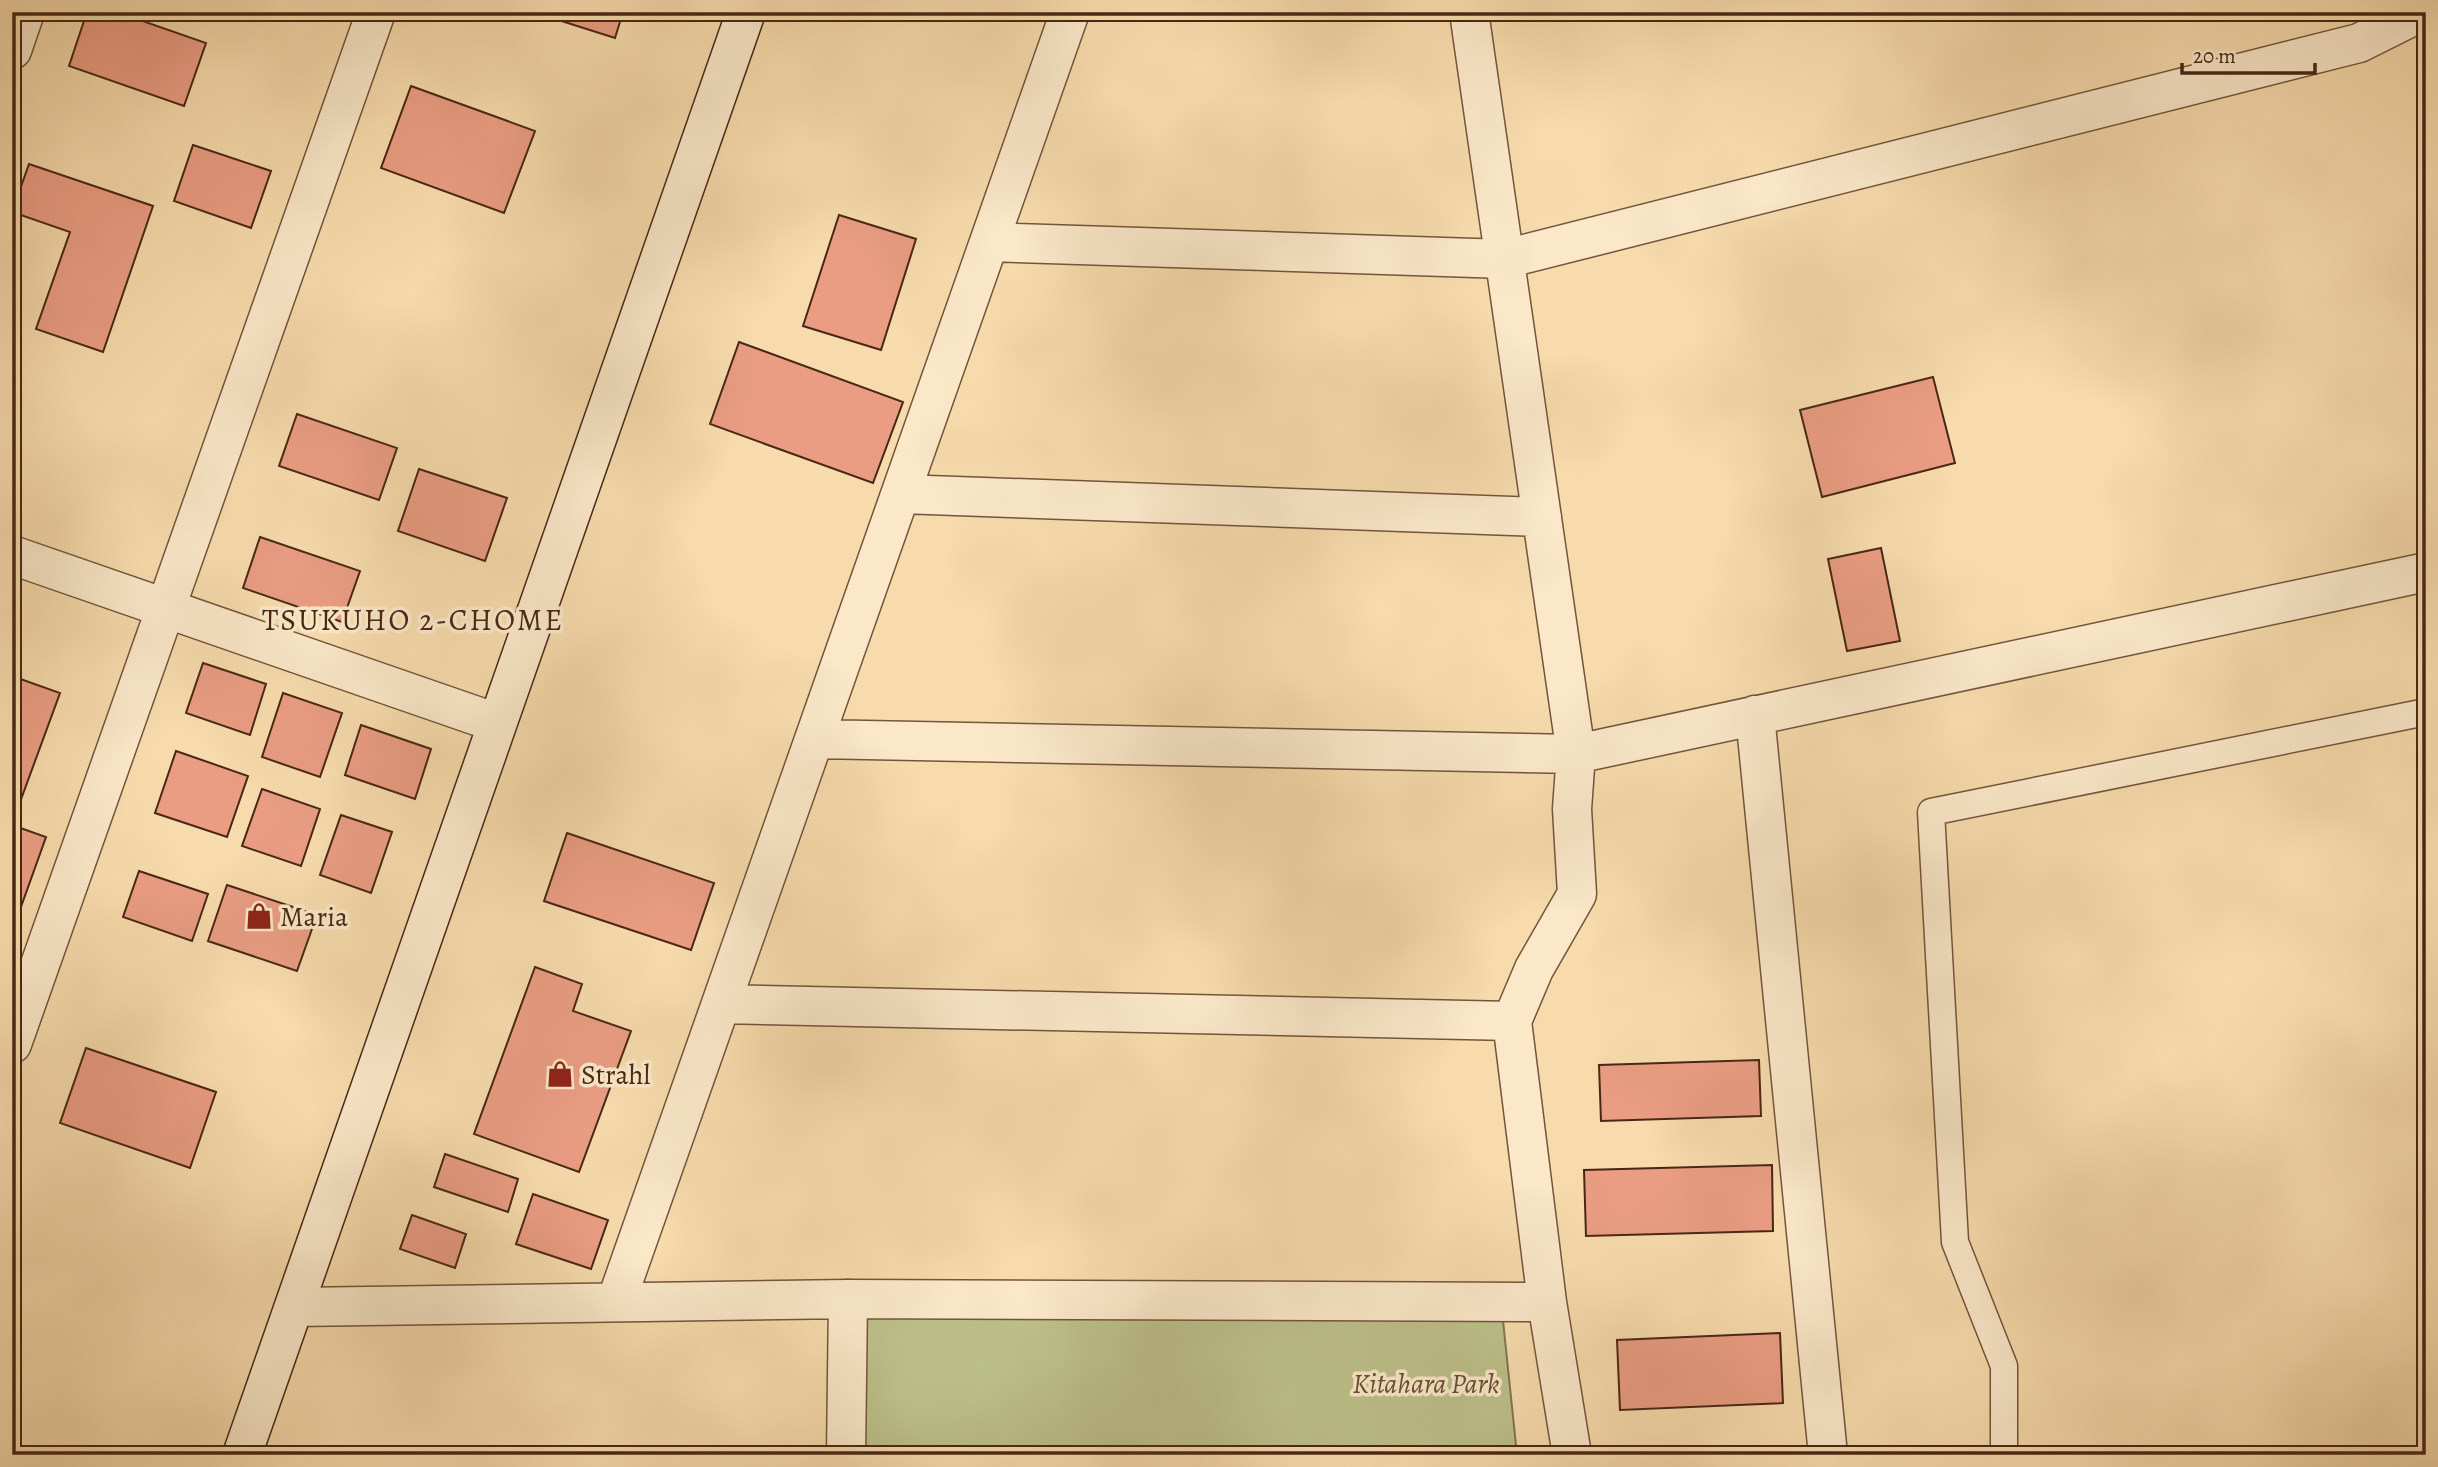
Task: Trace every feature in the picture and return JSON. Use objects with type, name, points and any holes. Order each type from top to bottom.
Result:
[{"type":"street","points":[[12,50],[25,12]]},
{"type":"street","points":[[12,1044],[376,12]]},
{"type":"street","points":[[242,1455],[746,12]]},
{"type":"street","points":[[617,1302],[1070,12]]},
{"type":"street","points":[[1469,12],[1576,754],[1573,809],[1577,894],[1534,970],[1512,1021],[1547,1302],[1572,1455]]},
{"type":"street","points":[[989,243],[1505,259],[2359,43],[2421,12]]},
{"type":"street","points":[[901,494],[1542,517]]},
{"type":"street","points":[[12,555],[497,723]]},
{"type":"street","points":[[815,739],[1576,754],[2426,572]]},
{"type":"street","points":[[1755,715],[1828,1455]]},
{"type":"street","points":[[721,1004],[1512,1021]]},
{"type":"street","points":[[295,1307],[848,1300],[1547,1302]]},
{"type":"street","points":[[846,1455],[848,1300]]},
{"type":"lane","points":[[2004,1455],[2004,1367],[1955,1242],[1931,812],[2426,712]]},
{"type":"green space","name":"Kitahara Park","points":[[1502,1311],[1517,1455],[832,1455],[835,1318]]},
{"type":"building","points":[[87,12],[117,12],[206,43],[184,106],[69,66]]},
{"type":"building","points":[[533,12],[623,12],[615,38]]},
{"type":"building","points":[[411,86],[535,131],[504,213],[381,168]]},
{"type":"building","points":[[193,145],[271,171],[251,228],[174,201]]},
{"type":"building","points":[[29,164],[153,206],[103,352],[36,329],[70,232],[12,212]]},
{"type":"building","points":[[839,215],[916,239],[881,350],[803,326]]},
{"type":"building","points":[[739,342],[903,402],[873,483],[710,424]]},
{"type":"building","points":[[1933,377],[1955,463],[1822,497],[1800,410]]},
{"type":"building","points":[[297,414],[397,448],[379,500],[279,466]]},
{"type":"building","points":[[419,469],[507,498],[485,561],[398,531]]},
{"type":"building","points":[[260,537],[360,571],[342,622],[243,588]]},
{"type":"building","points":[[1881,548],[1900,641],[1847,651],[1828,559]]},
{"type":"building","points":[[12,588],[19,590],[12,609]]},
{"type":"building","points":[[203,663],[266,684],[250,735],[186,713]]},
{"type":"building","points":[[12,676],[60,693],[12,824]]},
{"type":"building","points":[[283,693],[342,713],[320,777],[262,757]]},
{"type":"building","points":[[361,725],[431,749],[415,799],[345,775]]},
{"type":"building","points":[[176,751],[248,776],[227,837],[155,813]]},
{"type":"building","points":[[262,789],[320,809],[301,866],[242,846]]},
{"type":"building","points":[[341,815],[392,832],[371,893],[320,875]]},
{"type":"building","points":[[12,825],[46,837],[12,932]]},
{"type":"building","points":[[567,833],[714,883],[691,950],[544,901]]},
{"type":"building","points":[[139,871],[208,894],[192,941],[123,917]]},
{"type":"building","points":[[227,885],[317,915],[297,971],[208,941]]},
{"type":"building","points":[[535,967],[582,984],[573,1011],[631,1031],[579,1172],[474,1134]]},
{"type":"building","points":[[86,1048],[216,1092],[190,1168],[60,1123]]},
{"type":"building","points":[[1759,1060],[1761,1116],[1601,1121],[1599,1065]]},
{"type":"building","points":[[445,1154],[518,1179],[508,1212],[434,1187]]},
{"type":"building","points":[[1772,1165],[1773,1231],[1586,1236],[1584,1170]]},
{"type":"building","points":[[533,1194],[608,1220],[591,1269],[516,1244]]},
{"type":"building","points":[[412,1215],[466,1234],[455,1268],[400,1249]]},
{"type":"building","points":[[1780,1333],[1783,1403],[1620,1410],[1617,1340]]},
{"type":"place","name":"Maria","points":[[259,916]]},
{"type":"place","name":"Strahl","points":[[560,1074]]},
{"type":"district","name":"TSUKUHO 2-CHOME","points":[[413,620]]}]
